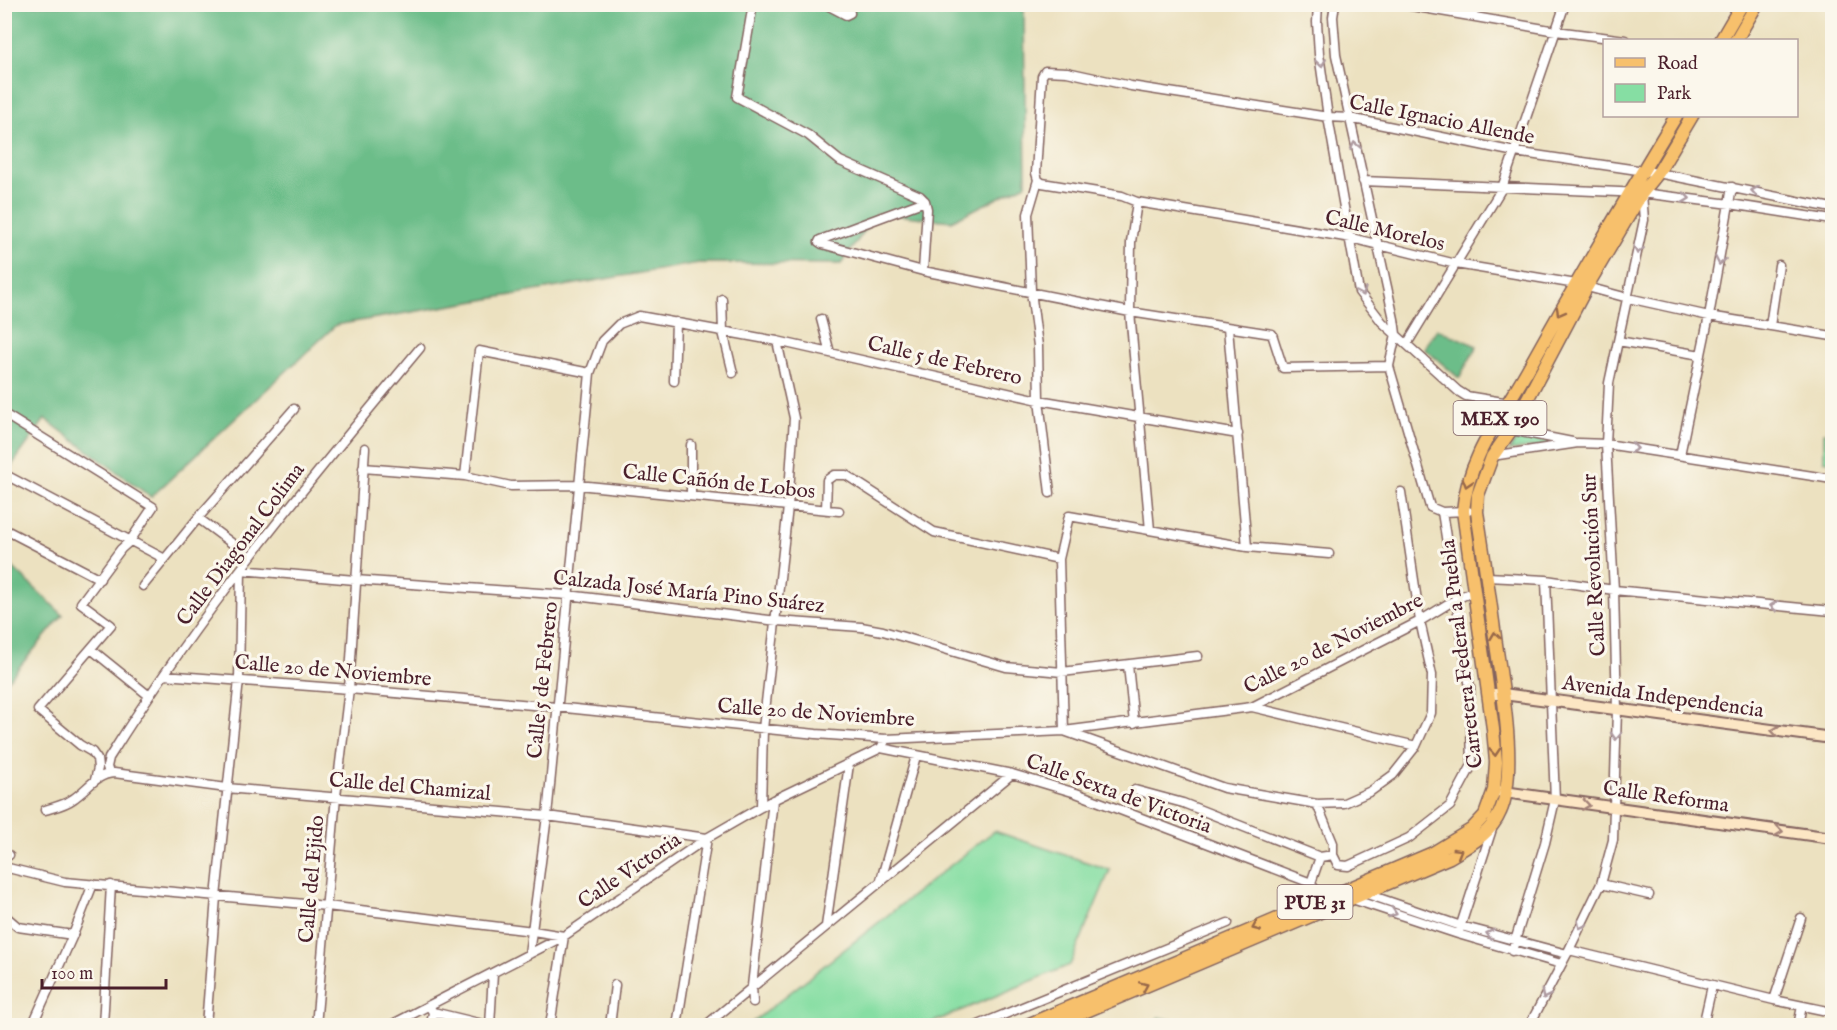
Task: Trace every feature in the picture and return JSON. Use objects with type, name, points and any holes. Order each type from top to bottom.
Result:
[{"type":"main road","points":[[1722,39],[1742,4]]},
{"type":"main road","points":[[1737,39],[1757,4]]},
{"type":"main road","name":"MEX 190","points":[[1643,171],[1675,117]]},
{"type":"main road","name":"MEX 190","points":[[1658,173],[1691,117]]},
{"type":"main road","name":"Carretera Federal a Puebla","points":[[1051,1026],[1323,905],[1338,892],[1364,893],[1379,881],[1450,857],[1476,841],[1493,825],[1501,812],[1507,793],[1508,767],[1503,694],[1477,512],[1478,495],[1487,454],[1497,424],[1636,193],[1643,171]]},
{"type":"main road","name":"Carretera Federal a Puebla","points":[[1636,193],[1658,173]]},
{"type":"main road","name":"Carretera Federal a Puebla","points":[[1025,1026],[1379,881],[1471,830],[1485,815],[1494,790],[1496,762],[1489,694],[1463,511],[1465,491],[1468,478],[1487,454],[1511,430],[1581,286]]},
{"type":"street","points":[[753,4],[737,97],[808,135],[840,161],[920,196],[925,201],[927,209],[923,271]]},
{"type":"street","points":[[825,4],[846,15],[850,13],[849,4]]},
{"type":"street","points":[[1318,4],[1319,54],[1359,292],[1382,322],[1458,391],[1466,396],[1509,403]]},
{"type":"street","points":[[1335,4],[1333,17],[1336,55],[1394,319],[1396,334],[1389,366],[1431,507],[1442,512],[1477,512]]},
{"type":"street","points":[[1400,4],[1556,31],[1617,39]]},
{"type":"street","points":[[1407,344],[1502,188],[1565,4]]},
{"type":"street","name":"Calle Ignacio Allende","points":[[1038,180],[1036,173],[1044,71],[1067,72],[1131,86],[1328,117],[1349,118],[1515,152],[1658,173],[1833,208]]},
{"type":"street","points":[[1038,180],[1028,214],[1031,291],[1038,346],[1038,400],[1050,493]]},
{"type":"street","name":"Calle Morelos","points":[[1038,180],[1042,183],[1122,196],[1137,202],[1351,238],[1456,264],[1581,286],[1709,316],[1833,336]]},
{"type":"street","points":[[1363,181],[1636,193],[1730,204],[1833,220]]},
{"type":"street","points":[[1680,455],[1709,316],[1732,187]]},
{"type":"street","name":"Calle Revolución Sur","points":[[1529,1026],[1601,884],[1613,840],[1617,710],[1614,590],[1606,444],[1609,383],[1644,220],[1636,193]]},
{"type":"street","points":[[1772,211],[1776,195]]},
{"type":"street","points":[[925,201],[819,242],[923,271],[1130,312],[1272,334],[1282,368],[1389,366]]},
{"type":"street","points":[[1137,202],[1131,242],[1130,312],[1150,530]]},
{"type":"street","points":[[1770,326],[1779,265]]},
{"type":"street","points":[[722,299],[723,332],[733,373]]},
{"type":"street","name":"Calle 5 de Febrero","points":[[529,954],[547,816],[590,373],[602,341],[619,324],[639,316],[676,322],[777,341],[1038,400],[1238,434]]},
{"type":"street","points":[[821,319],[830,353]]},
{"type":"street","points":[[674,381],[676,322]]},
{"type":"street","points":[[1228,328],[1247,547]]},
{"type":"street","points":[[761,807],[764,729],[788,507],[794,418],[777,341]]},
{"type":"street","points":[[1618,341],[1701,355]]},
{"type":"street","name":"Calle Diagonal Colima","points":[[109,773],[107,767],[109,759],[148,695],[249,556],[420,348]]},
{"type":"street","points":[[465,476],[479,351],[590,373]]},
{"type":"street","points":[[143,586],[198,518],[294,409]]},
{"type":"street","points":[[4,414],[153,507],[130,541],[121,549],[81,603],[111,625],[38,710],[80,745],[92,752],[97,759],[98,768],[95,780]]},
{"type":"street","points":[[1497,424],[1511,430],[1578,443],[1606,444],[1833,479]]},
{"type":"street","points":[[1487,454],[1578,443]]},
{"type":"street","points":[[691,445],[691,496]]},
{"type":"street","name":"Calle del Ejido","points":[[316,1026],[336,796],[349,688],[365,448]]},
{"type":"street","name":"Calle Cañón de Lobos","points":[[363,468],[465,476],[511,486],[578,485],[826,510],[827,480],[834,475],[846,475],[934,532],[1059,559]]},
{"type":"street","points":[[4,474],[165,559]]},
{"type":"street","points":[[1329,554],[1247,547],[1069,516],[1059,559],[1064,730],[1224,788],[1317,804],[1344,803],[1371,790],[1393,775],[1416,746],[1431,713],[1432,685],[1401,492]]},
{"type":"street","points":[[826,510],[839,512]]},
{"type":"street","points":[[1317,804],[1333,843],[1333,855],[1338,865],[1348,866],[1409,838],[1450,806],[1472,765],[1470,688],[1442,512]]},
{"type":"street","points":[[198,518],[249,556]]},
{"type":"street","points":[[4,529],[100,579]]},
{"type":"street","points":[[206,1026],[216,897],[239,680],[241,570]]},
{"type":"street","name":"Calzada José María Pino Suárez","points":[[241,570],[568,595],[777,621],[861,627],[1006,667],[1062,672],[1198,656]]},
{"type":"street","points":[[1487,577],[1546,580],[1614,590],[1833,611]]},
{"type":"street","points":[[1512,951],[1556,800],[1546,580]]},
{"type":"street","name":"Calle 20 de Noviembre","points":[[164,675],[349,688],[886,739],[1064,730],[1252,707],[1474,591]]},
{"type":"street","points":[[91,649],[148,695]]},
{"type":"street","points":[[1128,665],[1134,723]]},
{"type":"street","name":"Avenida Independencia","points":[[1489,694],[1833,738]]},
{"type":"street","points":[[1252,707],[1416,746]]},
{"type":"street","points":[[881,748],[886,739]]},
{"type":"street","name":"Calle Victoria","points":[[389,1026],[431,1008],[564,936],[707,838],[773,800],[881,748]]},
{"type":"street","name":"Calle Sexta de Victoria","points":[[881,748],[1012,774],[1076,793],[1311,883]]},
{"type":"street","points":[[881,881],[916,756]]},
{"type":"street","points":[[826,926],[849,764]]},
{"type":"street","points":[[45,810],[74,799],[95,780],[109,773]]},
{"type":"street","name":"Calle del Chamizal","points":[[109,773],[227,788],[547,816],[707,838]]},
{"type":"street","points":[[705,1026],[1012,774]]},
{"type":"street","points":[[1135,790],[1183,803],[1320,857],[1333,855]]},
{"type":"street","name":"Calle Reforma","points":[[1494,790],[1614,809],[1833,838]]},
{"type":"street","points":[[753,1002],[752,986],[773,800]]},
{"type":"street","points":[[1459,930],[1493,825]]},
{"type":"street","points":[[677,1026],[707,838]]},
{"type":"street","points":[[1320,857],[1311,883],[1323,905]]},
{"type":"street","points":[[4,867],[65,882],[327,906],[564,936],[550,1026]]},
{"type":"street","points":[[32,1026],[93,884]]},
{"type":"street","points":[[1601,884],[1649,896]]},
{"type":"street","points":[[102,1026],[111,885]]},
{"type":"street","points":[[1352,893],[1459,930],[1568,952],[1833,1012]]},
{"type":"street","points":[[1364,893],[1512,951],[1560,964]]},
{"type":"street","points":[[4,915],[18,927],[73,935]]},
{"type":"street","points":[[1773,1000],[1801,918]]},
{"type":"street","points":[[976,1026],[1228,923]]},
{"type":"street","points":[[431,1026],[431,1008],[490,1025],[493,973]]},
{"type":"street","points":[[610,1026],[615,985]]},
{"type":"street","points":[[1702,1026],[1712,986]]},
{"type":"street","points":[[1798,1026],[1802,1006]]},
{"type":"green space","points":[[5,5],[1024,5],[1026,184],[951,221],[877,213],[841,264],[699,263],[336,325],[151,497],[45,419],[5,475]]},
{"type":"green space","points":[[1437,329],[1477,346],[1459,378],[1424,348]]},
{"type":"green space","points":[[1824,432],[1832,433],[1832,462],[1824,460]]},
{"type":"green space","points":[[1518,437],[1562,443],[1509,451]]},
{"type":"green space","points":[[5,560],[63,615],[5,684]]},
{"type":"green space","points":[[994,831],[1110,870],[1070,965],[926,1025],[749,1025]]},
{"type":"green space","points":[[1159,1017],[1191,1025],[1157,1025]]}]
